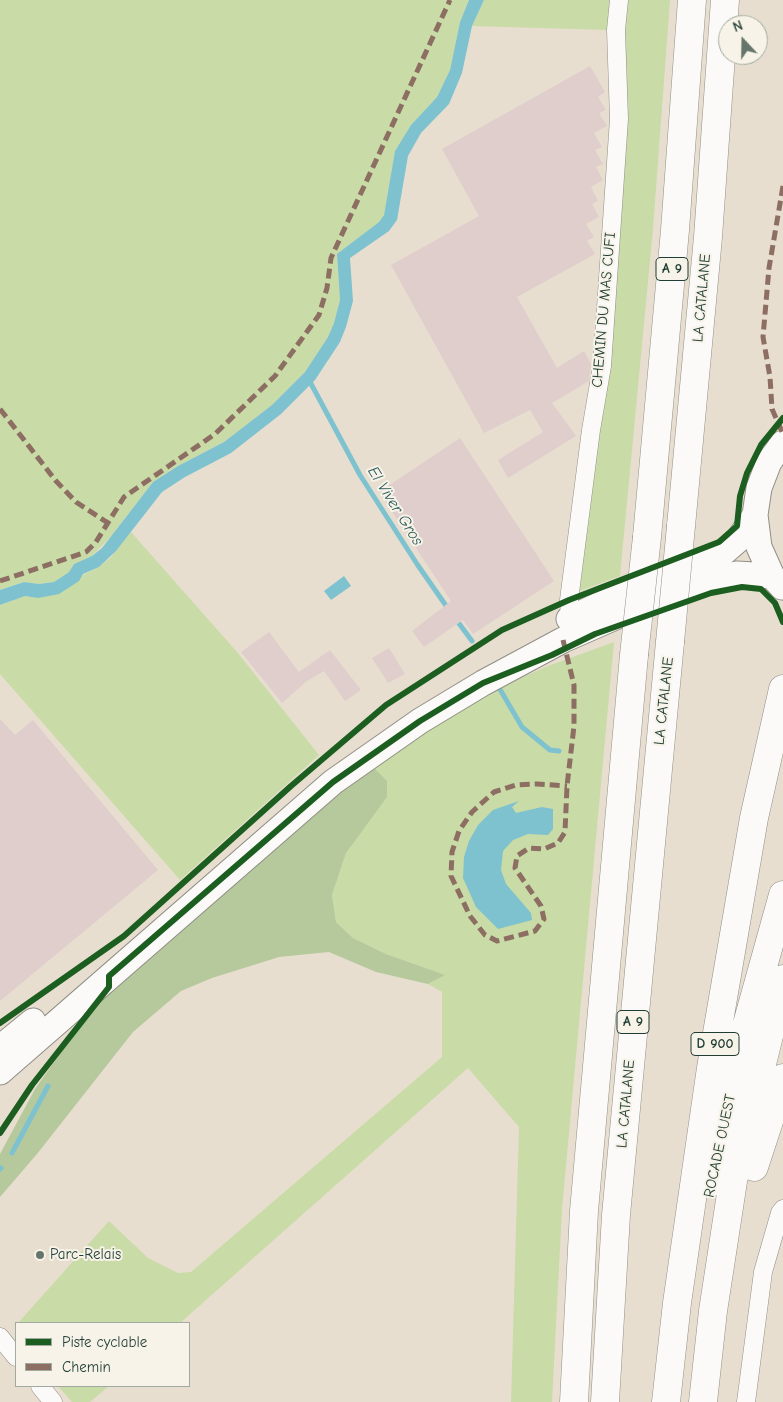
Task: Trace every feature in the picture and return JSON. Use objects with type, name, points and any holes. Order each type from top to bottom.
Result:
[{"type":"highway","name":"A 9","points":[[574,1402],[584,1211],[634,655],[647,537],[675,230],[692,0]]},
{"type":"highway","name":"LA CATALANE","points":[[605,1402],[616,1215],[708,237],[725,0]]},
{"type":"highway","name":"D 900","points":[[666,1402],[676,1303],[711,1068],[754,818],[783,689]]},
{"type":"highway","name":"ROCADE OUEST","points":[[679,1402],[697,1260],[716,1158],[742,1042],[783,895]]},
{"type":"highway","name":"ROCADE OUEST","points":[[703,1402],[713,1311],[733,1182],[783,979]]},
{"type":"highway","points":[[708,1402],[756,1157],[783,1078]]},
{"type":"main road","points":[[778,583],[759,547],[755,515],[758,488],[769,462],[783,443]]},
{"type":"main road","points":[[0,1048],[118,954],[283,805],[394,722],[438,694],[570,619],[609,600],[702,565],[723,553],[738,540],[755,515]]},
{"type":"main road","points":[[0,1072],[333,782],[420,721],[483,683],[563,640],[694,584],[737,574],[778,583]]},
{"type":"street","name":"CHEMIN DU MAS CUFI","points":[[570,619],[569,600],[572,572],[591,430],[602,366],[620,119],[616,30],[619,0]]},
{"type":"street","points":[[746,1402],[763,1272],[780,1213],[783,1209]]},
{"type":"street","points":[[0,1337],[15,1356]]},
{"type":"street","points":[[34,1387],[41,1402]]},
{"type":"street","points":[[41,1387],[53,1402]]},
{"type":"green space","points":[[0,0],[469,0],[460,22],[450,70],[437,97],[411,125],[395,151],[384,215],[379,222],[337,254],[340,300],[334,323],[328,337],[305,372],[272,405],[224,442],[178,466],[153,482],[114,532],[116,534],[114,533],[92,556],[74,564],[69,572],[54,582],[39,584],[24,582],[0,590]]},
{"type":"green space","points":[[484,0],[610,0],[607,30],[472,26]]},
{"type":"green space","points":[[626,0],[670,0],[653,229],[620,576],[577,592]]},
{"type":"green space","points":[[131,532],[237,652],[319,755],[180,880],[0,674],[0,605],[25,596],[38,598],[99,567],[111,557]]},
{"type":"green space","points":[[614,642],[562,1209],[552,1402],[511,1402],[519,1127],[468,1068],[181,1322],[19,1322],[109,1221],[148,1258],[178,1273],[191,1272],[442,1057],[442,992],[428,984],[444,975],[386,954],[353,938],[336,922],[332,895],[346,853],[359,833],[373,767],[426,730],[488,692],[548,666]]},
{"type":"green space","points":[[373,767],[387,781],[387,797],[346,853],[332,895],[336,922],[353,938],[386,954],[445,975],[428,984],[376,972],[329,952],[279,957],[212,978],[181,991],[133,1032],[37,1154],[0,1197],[0,1154],[35,1089],[100,997],[339,791]]},
{"type":"green space","points":[[59,1387],[108,1387],[90,1402],[72,1402]]},
{"type":"water","points":[[469,0],[484,0],[472,26],[462,73],[449,104],[421,133],[408,156],[397,220],[389,231],[350,258],[353,301],[346,327],[340,342],[315,380],[281,414],[231,453],[185,477],[162,492],[116,551],[99,567],[83,574],[79,581],[59,594],[38,598],[25,596],[0,605],[0,590],[24,582],[39,584],[54,582],[69,572],[74,564],[92,556],[102,548],[153,482],[178,466],[224,442],[272,405],[305,372],[328,337],[334,323],[340,300],[337,254],[379,222],[384,215],[395,151],[411,125],[437,97],[450,70],[460,22]]},
{"type":"water","points":[[344,576],[351,586],[331,600],[324,591]]},
{"type":"water","points":[[519,801],[512,807],[516,813],[542,807],[553,809],[553,829],[548,835],[528,834],[513,840],[503,851],[501,870],[506,884],[531,913],[532,920],[498,929],[476,907],[463,878],[464,857],[469,841],[478,825],[493,810]]},
{"type":"building","points":[[590,66],[605,92],[598,97],[606,110],[599,113],[607,126],[594,133],[602,147],[595,150],[603,164],[596,167],[603,180],[591,187],[598,201],[592,204],[599,217],[586,224],[594,237],[587,241],[595,254],[517,297],[557,368],[584,351],[591,364],[589,381],[552,403],[576,436],[508,478],[498,460],[543,432],[530,410],[484,433],[391,265],[479,216],[442,149]]},
{"type":"building","points":[[460,438],[554,581],[473,634],[463,620],[424,647],[412,631],[451,601],[379,492]]},
{"type":"building","points":[[269,632],[299,672],[330,650],[361,690],[345,701],[324,671],[307,681],[282,703],[241,652]]},
{"type":"building","points":[[389,648],[405,674],[388,683],[372,658]]},
{"type":"building","points":[[0,719],[15,735],[33,720],[158,870],[0,1001]]},
{"type":"waterway","name":"El Viver Gros","points":[[309,380],[360,475],[449,610]]},
{"type":"waterway","name":"El Viver Gros","points":[[455,618],[472,641]]},
{"type":"waterway","name":"El Viver Gros","points":[[498,686],[522,727],[550,750],[559,751]]},
{"type":"waterway","points":[[12,1153],[48,1086]]},
{"type":"marked path","points":[[0,581],[86,552],[96,542],[124,497],[215,434],[275,376],[319,315],[327,288],[331,258],[450,0]]},
{"type":"marked path","points":[[783,186],[769,268],[763,337],[770,377],[772,409],[783,434]]},
{"type":"marked path","points":[[0,409],[56,481],[76,502],[108,523]]},
{"type":"marked path","points":[[563,640],[574,685],[574,726],[567,786],[565,832],[558,843],[544,849],[529,848],[517,856],[515,868],[541,906],[544,919],[535,931],[497,941],[485,935],[470,916],[451,876],[452,852],[459,831],[472,812],[494,792],[516,785],[567,786]]},
{"type":"cycle path","points":[[0,1023],[124,936],[291,786],[386,705],[502,630],[569,600],[719,542],[737,526],[740,496],[747,473],[761,445],[783,418]]},
{"type":"cycle path","points":[[0,1133],[32,1085],[109,987],[109,976],[333,782],[420,721],[483,683],[552,655],[595,634],[711,593],[742,587],[761,589],[775,603],[783,622]]},
{"type":"place","name":"Parc-Relais","points":[[40,1255]]}]
